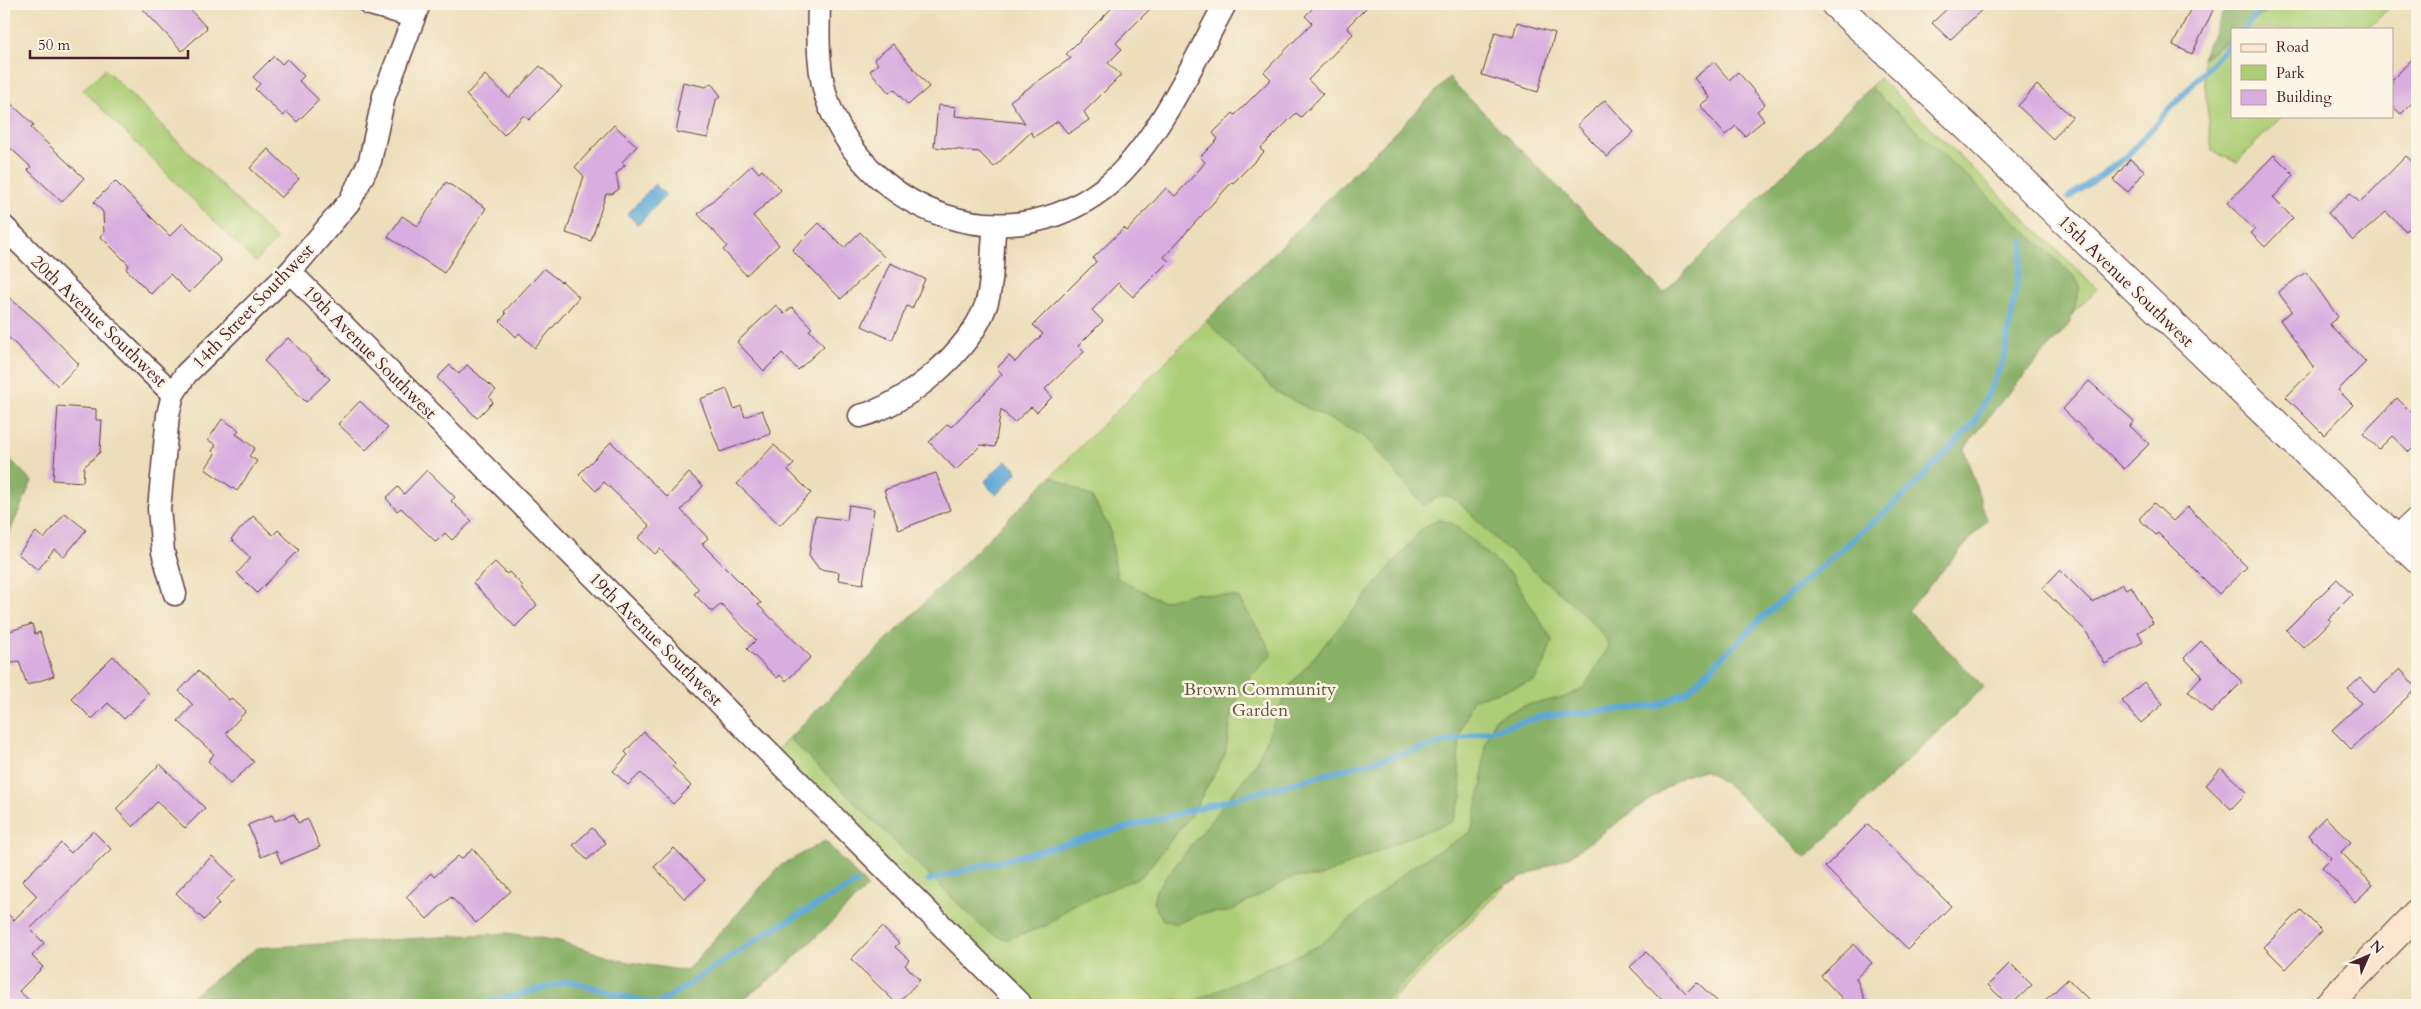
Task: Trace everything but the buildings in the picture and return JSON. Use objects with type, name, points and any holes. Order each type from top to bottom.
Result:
[{"type":"main road","points":[[2328,1005],[2417,913]]},
{"type":"street","points":[[370,4],[416,10]]},
{"type":"street","points":[[819,4],[821,79],[838,125],[856,151],[882,181],[910,202],[956,220],[995,226],[1031,221],[1064,211],[1089,198],[1122,172],[1142,149],[1175,96],[1225,4]]},
{"type":"street","name":"15th Avenue Southwest","points":[[1835,4],[1960,120],[2417,559]]},
{"type":"street","name":"14th Street Southwest","points":[[174,594],[163,552],[159,509],[165,439],[173,394],[186,374],[290,272],[350,201],[370,161],[384,96],[416,10]]},
{"type":"street","points":[[860,416],[878,412],[906,394],[938,369],[967,339],[979,322],[986,304],[990,284],[995,226]]},
{"type":"street","name":"20th Avenue Southwest","points":[[4,227],[173,394]]},
{"type":"street","name":"19th Avenue Southwest","points":[[290,272],[1021,1005]]},
{"type":"street","points":[[2398,540],[2417,522]]},
{"type":"green space","points":[[2227,4],[2276,4],[2244,28],[2231,28],[2231,38],[2202,58]]},
{"type":"green space","points":[[2276,4],[2393,4],[2369,28],[2244,28]]},
{"type":"green space","points":[[2231,38],[2231,118],[2280,118],[2237,162],[2212,151],[2202,58]]},
{"type":"green space","points":[[105,69],[277,240],[255,262],[83,90]]},
{"type":"green space","name":"Brown Community Garden","points":[[1449,78],[1664,293],[1879,78],[2097,289],[1387,1005],[1021,1005],[772,755]]},
{"type":"green space","points":[[1449,78],[1664,293],[1870,87],[2075,277],[2080,287],[2070,323],[1999,404],[1964,449],[1987,520],[1908,610],[1984,687],[1806,858],[1729,786],[1704,770],[1682,777],[1570,856],[1494,890],[1381,1005],[1160,1005],[1175,999],[1190,1003],[1320,945],[1411,867],[1471,832],[1482,784],[1485,745],[1495,718],[1526,705],[1565,697],[1578,691],[1585,686],[1609,646],[1592,622],[1507,549],[1455,500],[1444,496],[1433,499],[1424,506],[1365,437],[1276,392],[1206,321]]},
{"type":"green space","points":[[4,453],[32,481],[4,545]]},
{"type":"green space","points":[[1051,476],[1092,497],[1110,529],[1117,578],[1162,601],[1195,593],[1238,597],[1272,655],[1249,678],[1233,708],[1225,755],[1191,815],[1142,876],[1071,906],[1048,925],[1005,940],[985,930],[789,738]]},
{"type":"green space","points":[[1438,519],[1452,523],[1512,575],[1552,640],[1545,663],[1534,681],[1472,700],[1461,730],[1458,758],[1462,797],[1452,822],[1412,836],[1319,877],[1293,877],[1229,912],[1203,913],[1177,924],[1163,920],[1153,903],[1156,890],[1257,762],[1289,687],[1422,529]]},
{"type":"green space","points":[[825,841],[868,887],[777,974],[735,1005],[180,1005],[257,948],[507,933],[559,941],[622,961],[686,971],[780,866]]},
{"type":"water","points":[[655,184],[666,195],[638,225],[627,214]]},
{"type":"water","points":[[1005,461],[1015,467],[1017,473],[997,494],[991,490],[985,481]]},
{"type":"waterway","points":[[2244,28],[2266,4]]},
{"type":"waterway","points":[[2068,198],[2125,158],[2231,42]]},
{"type":"waterway","points":[[929,880],[1544,716],[1657,706],[1688,691],[1764,616],[1908,492],[1975,422],[2004,359],[2024,241]]},
{"type":"waterway","points":[[657,1005],[770,931],[857,883]]},
{"type":"waterway","points":[[479,1005],[570,981],[655,1005]]}]
